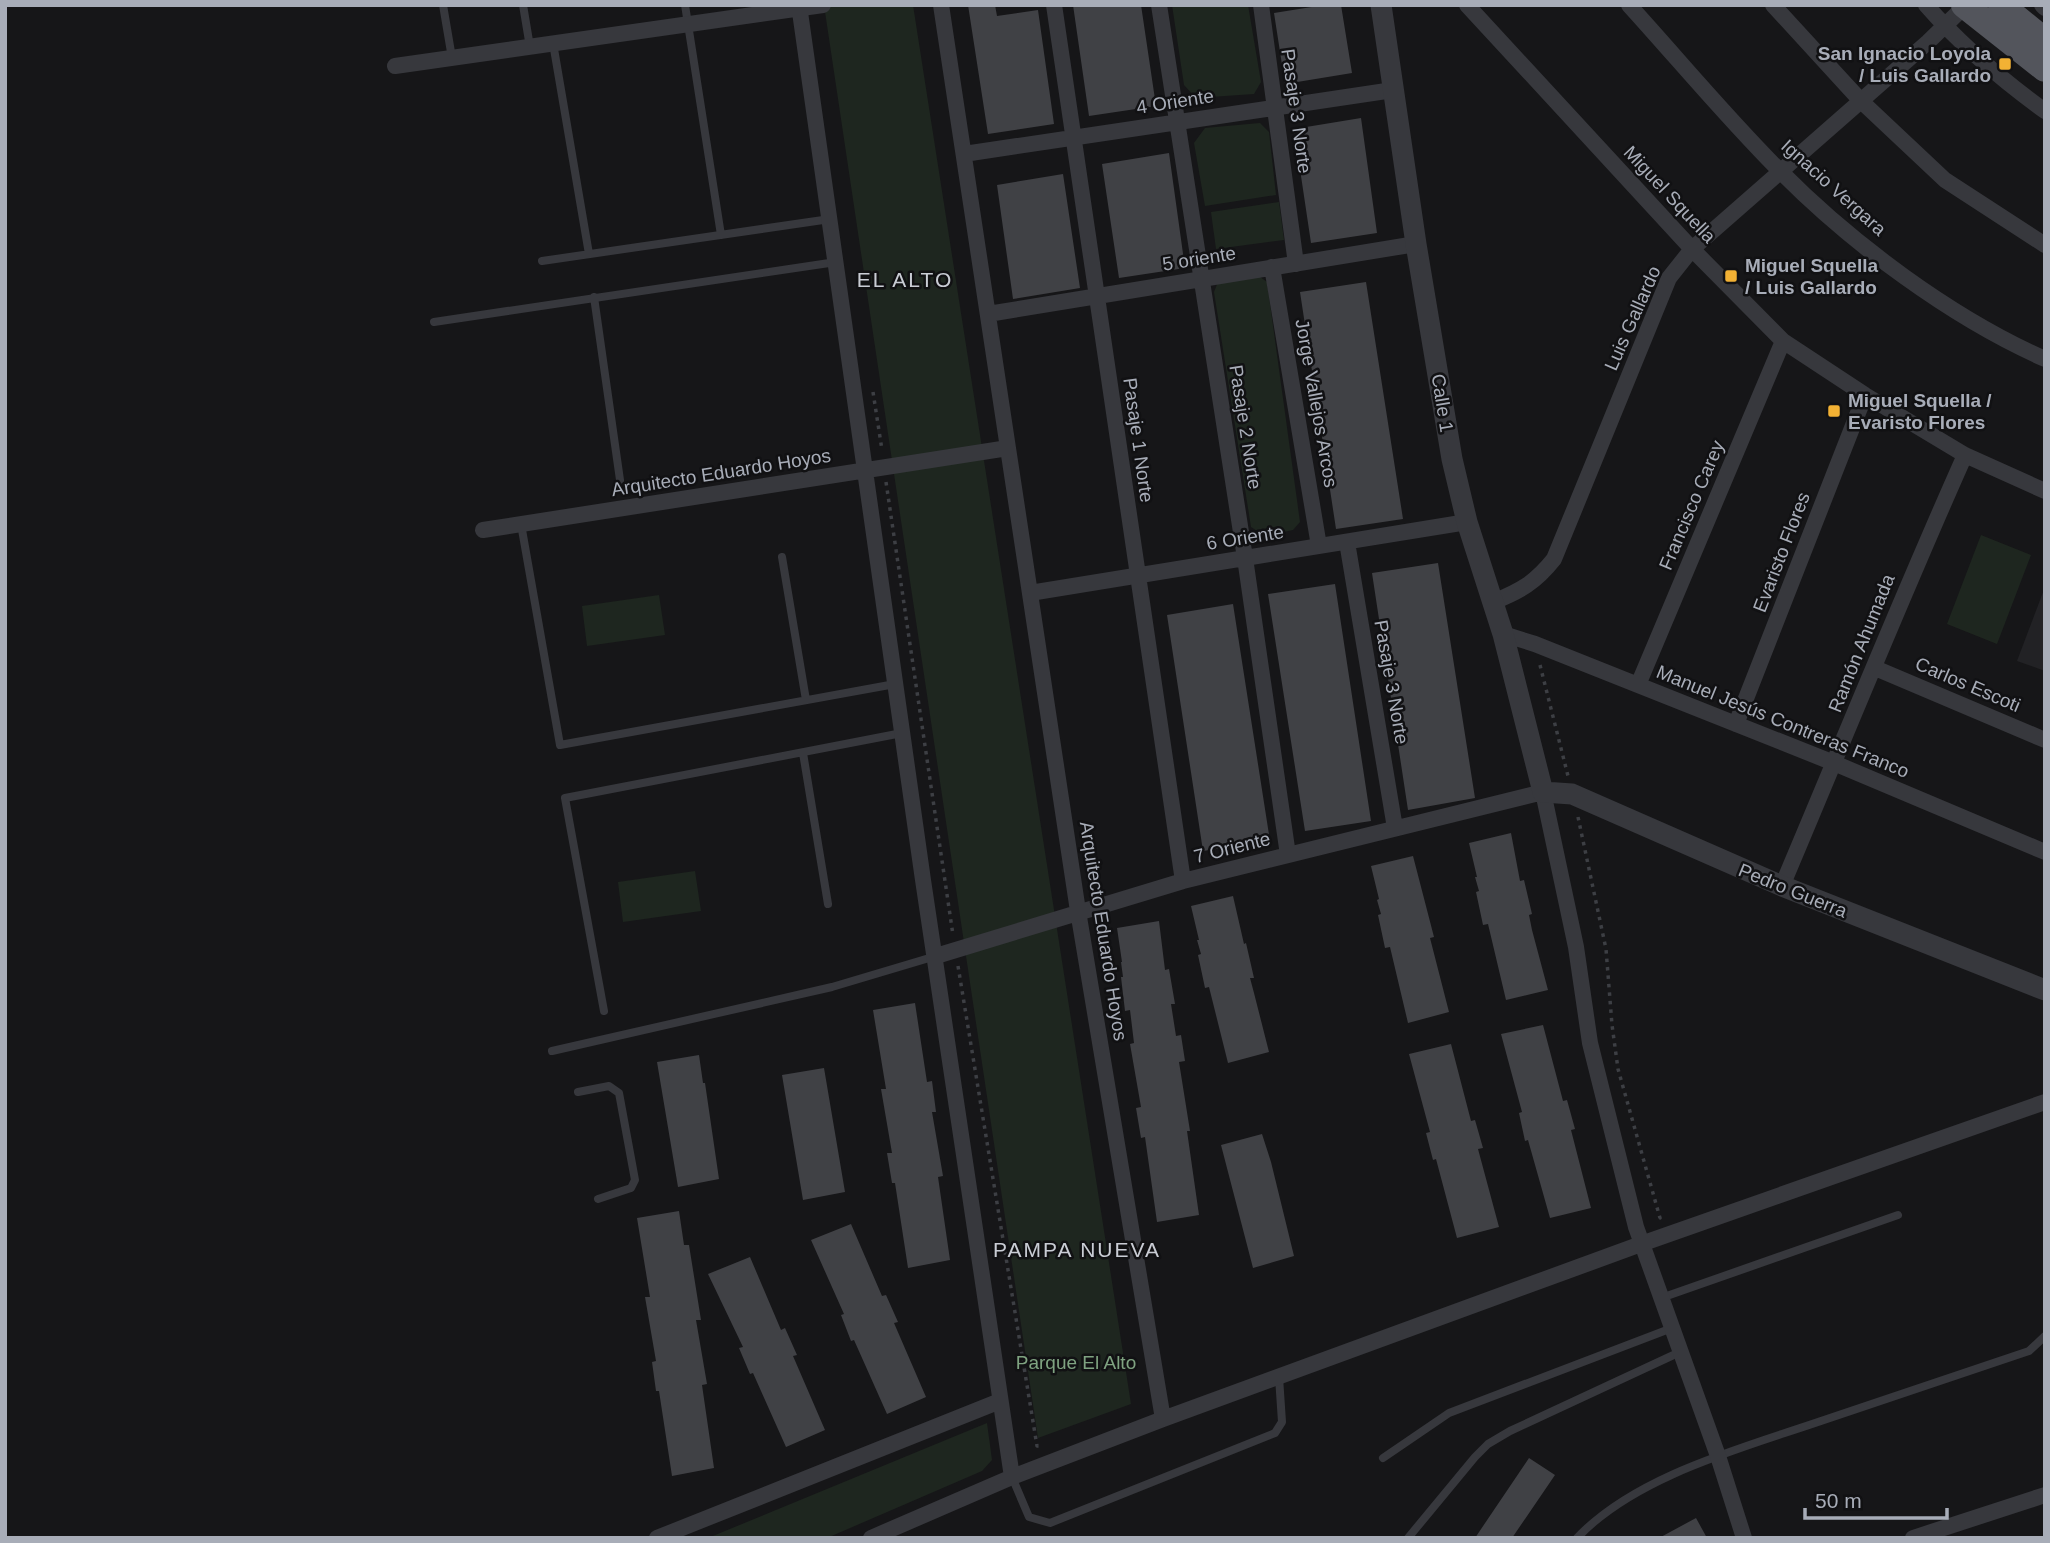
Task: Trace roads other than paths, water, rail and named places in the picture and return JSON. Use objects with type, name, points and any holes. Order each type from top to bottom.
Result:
[{"type":"main road","points":[[2001,5],[2045,41]]},
{"type":"main road","points":[[1965,6],[2045,69]]},
{"type":"street","points":[[395,66],[823,5]]},
{"type":"street","name":"Arquitecto Eduardo Hoyos","points":[[941,5],[1078,911],[1163,1419]]},
{"type":"street","name":"Pasaje 1 Norte","points":[[1054,5],[1183,881]]},
{"type":"street","name":"Pasaje 2 Norte","points":[[1159,5],[1288,855]]},
{"type":"street","name":"Pasaje 3 Norte","points":[[1261,5],[1296,264]]},
{"type":"street","name":"Calle 1","points":[[1381,5],[1416,244],[1452,459],[1467,522],[1503,634],[1543,792]]},
{"type":"street","name":"Miguel Squella","points":[[1467,5],[1692,249],[1783,341],[1865,395],[1965,455],[2045,491]]},
{"type":"street","name":"Ignacio Vergara","points":[[1629,5],[1781,172],[1853,236],[1906,276],[1997,334],[2045,359]]},
{"type":"street","points":[[1773,5],[1861,101],[1945,180],[2045,245]]},
{"type":"street","points":[[1926,5],[2011,87],[2045,111]]},
{"type":"street","name":"Luis Gallardo","points":[[1493,602],[1522,590],[1539,577],[1554,559],[1669,278],[1692,249],[1965,6]]},
{"type":"street","points":[[799,7],[902,733],[1012,1477]]},
{"type":"street","name":"4 Oriente","points":[[964,154],[1392,90]]},
{"type":"street","name":"5 oriente","points":[[988,314],[1416,244]]},
{"type":"street","name":"Jorge Vallejos Arcos","points":[[1272,267],[1319,546]]},
{"type":"street","name":"Francisco Carey","points":[[1638,685],[1783,341]]},
{"type":"street","name":"Evaristo Flores","points":[[1736,724],[1865,395]]},
{"type":"street","name":"Arquitecto Eduardo Hoyos","points":[[483,530],[1008,448]]},
{"type":"street","name":"Ramón Ahumada","points":[[1782,886],[1875,668],[1890,624],[1965,455]]},
{"type":"street","name":"6 Oriente","points":[[1030,593],[1467,522]]},
{"type":"street","name":"Pasaje 3 Norte","points":[[1347,542],[1395,828]]},
{"type":"street","name":"Manuel Jesús Contreras Franco","points":[[1503,634],[1535,644],[1834,763],[2045,852]]},
{"type":"street","name":"Carlos Escoti","points":[[1875,668],[2045,740]]},
{"type":"street","points":[[1543,792],[1576,947],[1590,1043],[1636,1227],[1718,1456],[1744,1538]]},
{"type":"street","name":"7 Oriente","points":[[936,956],[1183,881],[1543,792]]},
{"type":"street","name":"Pedro Guerra","points":[[1543,792],[1572,794],[1782,886],[2045,990]]},
{"type":"street","points":[[871,1538],[1012,1477],[1163,1419],[1641,1244],[2045,1102]]},
{"type":"street","points":[[657,1538],[1000,1401]]},
{"type":"street","points":[[1913,1538],[2045,1495]]},
{"type":"lane","points":[[443,5],[452,58]]},
{"type":"lane","points":[[523,5],[530,47]]},
{"type":"lane","points":[[685,5],[721,234]]},
{"type":"lane","points":[[553,43],[589,254]]},
{"type":"lane","points":[[542,261],[830,219]]},
{"type":"lane","points":[[434,322],[835,262]]},
{"type":"lane","points":[[594,297],[620,480]]},
{"type":"lane","points":[[521,524],[560,745],[895,684]]},
{"type":"lane","points":[[782,557],[806,700]]},
{"type":"lane","points":[[604,1011],[565,798],[902,733]]},
{"type":"lane","points":[[803,753],[828,904]]},
{"type":"lane","points":[[552,1051],[832,987],[936,956]]},
{"type":"lane","points":[[578,1092],[609,1086],[619,1093],[633,1167],[635,1180],[631,1188],[598,1199]]},
{"type":"lane","points":[[1661,1298],[1898,1215]]},
{"type":"lane","points":[[1383,1458],[1449,1413],[1672,1328]]},
{"type":"lane","points":[[1577,1538],[1592,1522],[1636,1492],[1718,1456],[2028,1351],[2045,1336]]},
{"type":"lane","points":[[1408,1538],[1488,1444],[1510,1431],[1680,1352]]},
{"type":"lane","points":[[1012,1477],[1029,1517],[1050,1523],[1275,1433],[1282,1422],[1279,1377]]},
{"type":"place","name":"San Ignacio Loyola / Luis Gallardo","points":[[2005,64]]},
{"type":"place","name":"Miguel Squella / Luis Gallardo","points":[[1731,276]]},
{"type":"place","name":"Miguel Squella / Evaristo Flores","points":[[1834,411]]},
{"type":"district","name":"EL ALTO","points":[[905,280]]},
{"type":"district","name":"PAMPA NUEVA","points":[[1077,1250]]},
{"type":"park label","name":"Parque El Alto","points":[[1076,1362]]}]
